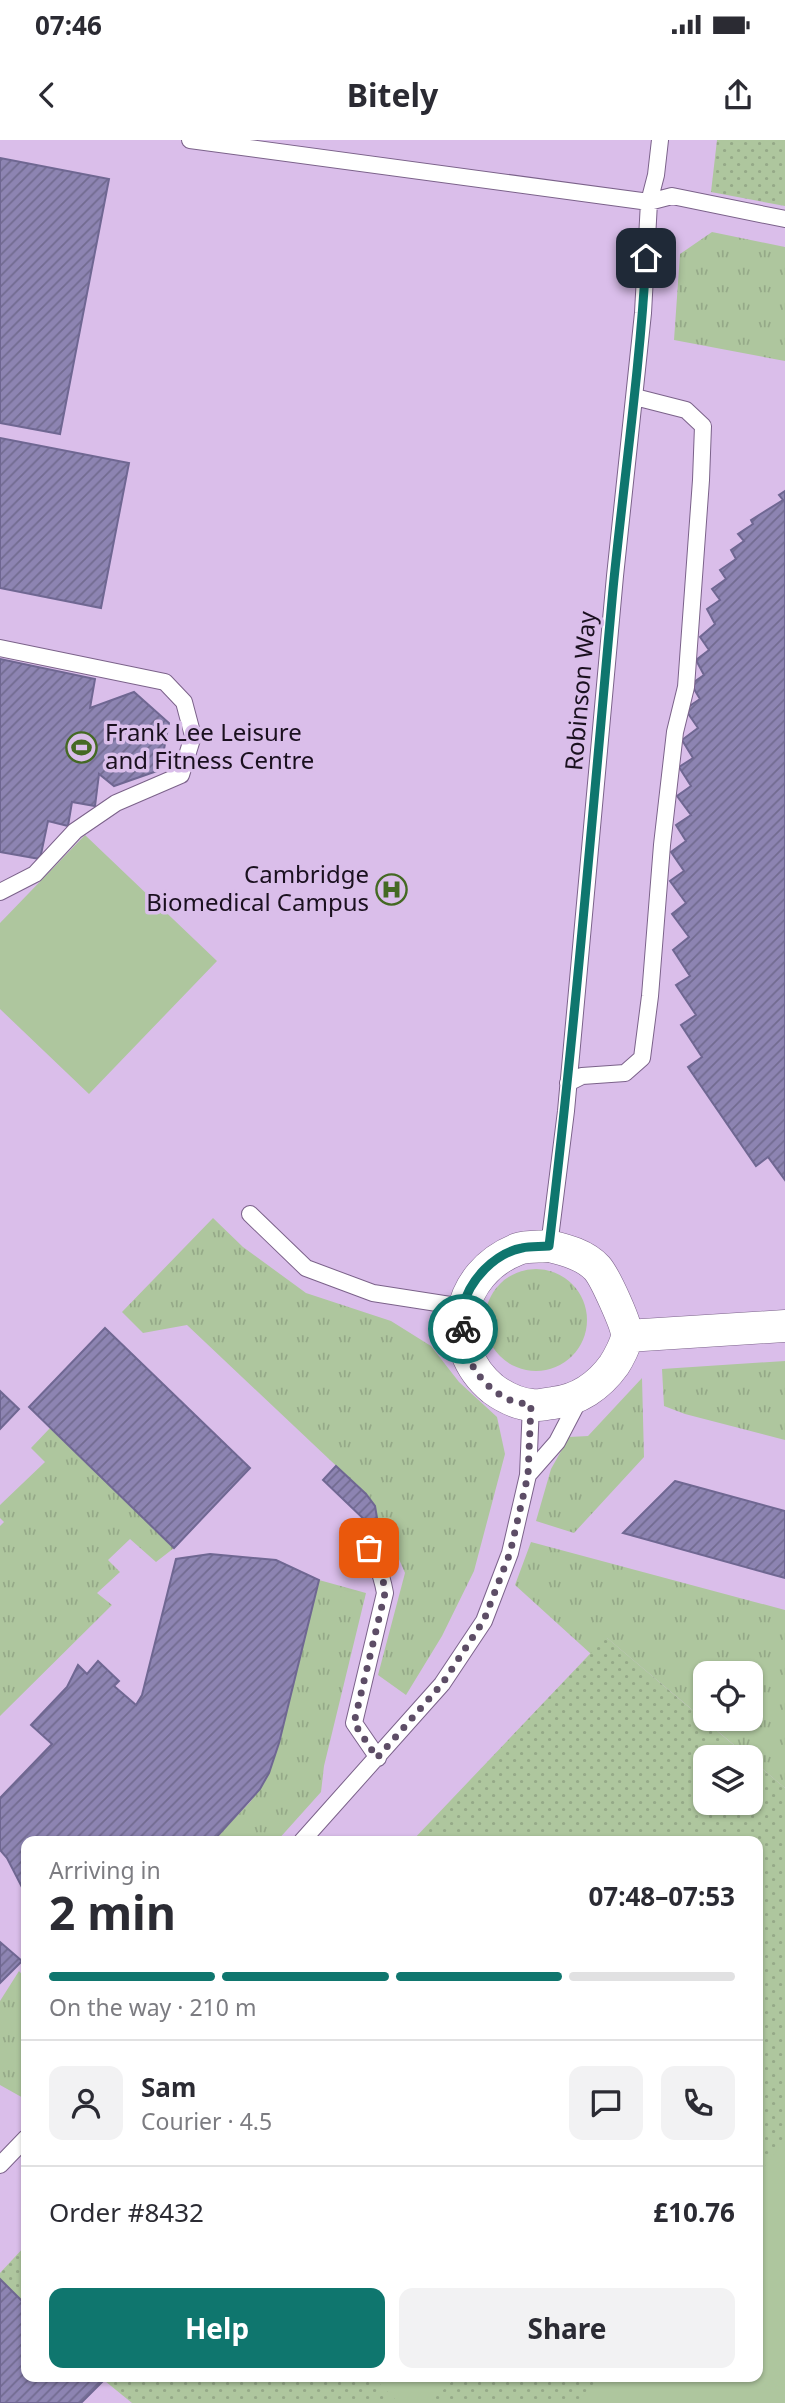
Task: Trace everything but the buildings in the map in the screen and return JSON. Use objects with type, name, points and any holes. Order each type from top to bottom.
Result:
[{"type":"street","points":[[549,1246],[573,1252],[597,1269],[620,1311],[627,1336],[614,1365],[596,1385],[571,1401],[531,1405],[505,1398],[478,1376],[463,1345],[463,1307],[476,1279],[495,1260],[520,1248],[549,1246]]},
{"type":"street","points":[[627,1336],[785,1326]]},
{"type":"lane","points":[[190,140],[649,202],[672,196],[785,219]]},
{"type":"lane","name":"Robinson Way","points":[[549,1246],[568,1083],[613,590],[635,397],[649,202],[656,175],[660,140]]},
{"type":"lane","points":[[568,1083],[582,1076],[625,1073],[642,1058],[650,996],[663,832],[675,732],[686,687],[703,426],[686,410],[635,397]]},
{"type":"lane","points":[[0,648],[165,682],[184,702],[192,736],[181,775],[116,803],[75,831],[35,874],[0,892]]},
{"type":"lane","points":[[184,702],[201,706]]},
{"type":"lane","points":[[250,1214],[306,1268],[373,1293],[463,1307]]},
{"type":"lane","points":[[528,1475],[557,1442],[582,1394]]},
{"type":"lane","points":[[307,1836],[442,1684],[484,1620],[510,1553],[528,1475],[531,1405]]},
{"type":"lane","points":[[359,1537],[369,1548],[382,1573],[385,1593],[354,1723],[377,1758]]},
{"type":"lane","points":[[3,2156],[21,2141]]},
{"type":"green space","points":[[717,140],[785,140],[785,206],[711,192]]},
{"type":"green space","points":[[712,232],[785,247],[785,361],[674,340],[680,254]]},
{"type":"green space","points":[[85,835],[217,961],[89,1094],[0,1009],[0,923]]},
{"type":"green space","points":[[213,1218],[243,1247],[306,1293],[391,1321],[431,1346],[459,1382],[497,1417],[505,1454],[474,1571],[442,1636],[406,1695],[378,1675],[405,1573],[377,1518],[375,1506],[366,1494],[187,1325],[143,1333],[122,1312]]},
{"type":"green space","points":[[536,1269],[555,1273],[572,1284],[583,1301],[587,1320],[583,1339],[572,1356],[555,1367],[536,1371],[517,1367],[500,1356],[489,1339],[485,1320],[489,1301],[500,1284],[517,1273]]},
{"type":"green space","points":[[785,1361],[785,1440],[664,1406],[662,1369]]},
{"type":"green space","points":[[642,1378],[644,1457],[574,1533],[536,1521],[551,1469],[569,1437],[588,1436]]},
{"type":"green space","points":[[50,1428],[174,1548],[156,1562],[130,1539],[108,1560],[120,1572],[97,1593],[112,1605],[0,1716],[0,1526],[4,1522],[0,1518],[0,1505],[45,1462],[31,1448]]},
{"type":"green space","points":[[531,1542],[785,1610],[785,1788],[763,1769],[763,1745],[734,1745],[717,1731],[763,1731],[763,1661],[693,1661],[693,1710],[607,1638],[591,1654],[515,1585]]},
{"type":"green space","points":[[319,1580],[366,1593],[324,1766],[321,1792],[281,1836],[218,1836],[251,1801],[269,1773],[279,1743]]},
{"type":"green space","points":[[606,1637],[693,1711],[693,1731],[717,1731],[734,1745],[693,1745],[693,1815],[763,1815],[763,1769],[785,1788],[785,2403],[132,2403],[106,2382],[763,2382],[763,1836],[417,1836]]},
{"type":"green space","points":[[19,1971],[21,2097],[0,2085],[0,2001]]},
{"type":"green space","points":[[785,2140],[785,2403],[578,2403],[595,2382],[763,2382],[763,2169]]},
{"type":"green space","points":[[21,2250],[21,2300],[0,2279],[0,2273]]},
{"type":"green space","points":[[378,2382],[452,2382],[429,2403],[399,2403]]},
{"type":"way so far","points":[[369,1548],[382,1573],[385,1593],[354,1723],[377,1758],[442,1684],[484,1620],[510,1553],[528,1475],[531,1405],[505,1398],[478,1376],[463,1345],[463,1329]]},
{"type":"place","name":"Frank Lee Leisure and Fitness Centre","points":[[82,747]]},
{"type":"place","name":"Cambridge Biomedical Campus","points":[[392,889]]},
{"type":"route","points":[[463,1329],[463,1307],[469,1293],[476,1279],[495,1260],[520,1248],[549,1246],[566,1111],[615,576],[643,313],[646,258]]}]
